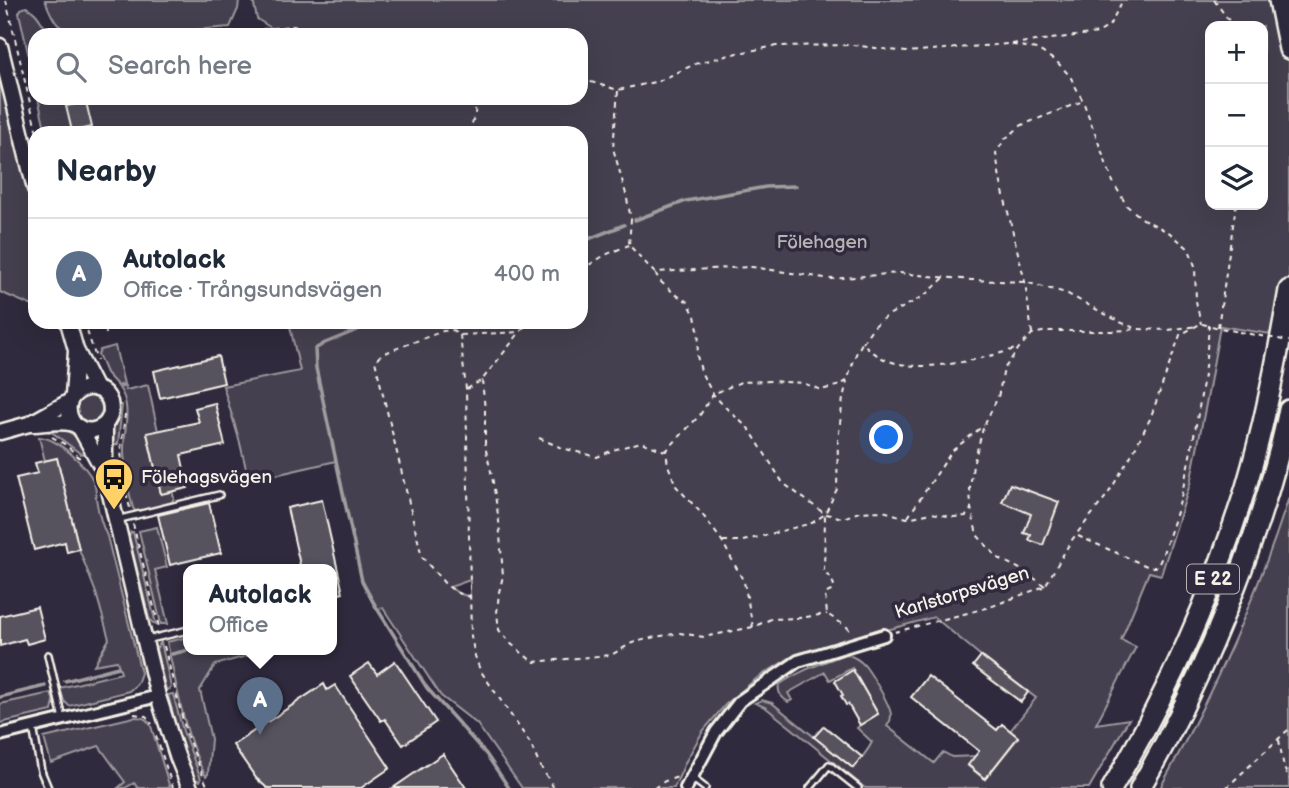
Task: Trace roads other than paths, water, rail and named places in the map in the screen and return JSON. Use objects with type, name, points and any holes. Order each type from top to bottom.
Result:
[{"type":"highway","points":[[1279,0],[1289,48]]},
{"type":"highway","name":"E 22","points":[[1112,788],[1178,664],[1230,532],[1259,440],[1289,290]]},
{"type":"highway","name":"E 22","points":[[1140,788],[1175,723],[1225,615],[1249,553],[1289,411]]},
{"type":"main road","points":[[0,46],[28,160]]},
{"type":"main road","points":[[70,329],[76,349],[96,388]]},
{"type":"main road","points":[[76,349],[68,412],[105,473]]},
{"type":"main road","points":[[0,432],[29,424],[83,388],[96,388],[103,392],[110,404],[111,411],[105,424],[105,473],[158,696],[190,788]]},
{"type":"main road","points":[[29,424],[77,426],[93,430],[105,424]]},
{"type":"street","name":"Karlstorpsvägen","points":[[689,783],[716,732],[740,701],[798,661],[884,635]]},
{"type":"street","points":[[0,735],[158,696]]},
{"type":"lane","points":[[116,520],[219,495]]},
{"type":"lane","points":[[146,640],[183,632]]},
{"type":"lane","points":[[48,656],[63,719]]},
{"type":"lane","points":[[33,727],[41,771],[48,788]]},
{"type":"lane","points":[[810,788],[829,765],[858,788]]},
{"type":"lane","points":[[689,783],[705,788]]},
{"type":"waterway","points":[[635,220],[686,201],[766,187],[796,186]]},
{"type":"waterway","points":[[588,239],[624,225]]},
{"type":"waterway","points":[[360,329],[315,349],[316,368],[362,581],[427,688],[486,754],[509,788]]},
{"type":"waterway","points":[[172,654],[183,651]]},
{"type":"waterway","points":[[65,681],[118,667]]},
{"type":"waterway","points":[[0,697],[45,686]]},
{"type":"place","name":"Fölehagsvägen","points":[[114,511]]},
{"type":"place","name":"Autolack","points":[[260,735]]},
{"type":"park label","name":"Fölehagen","points":[[822,242]]}]
